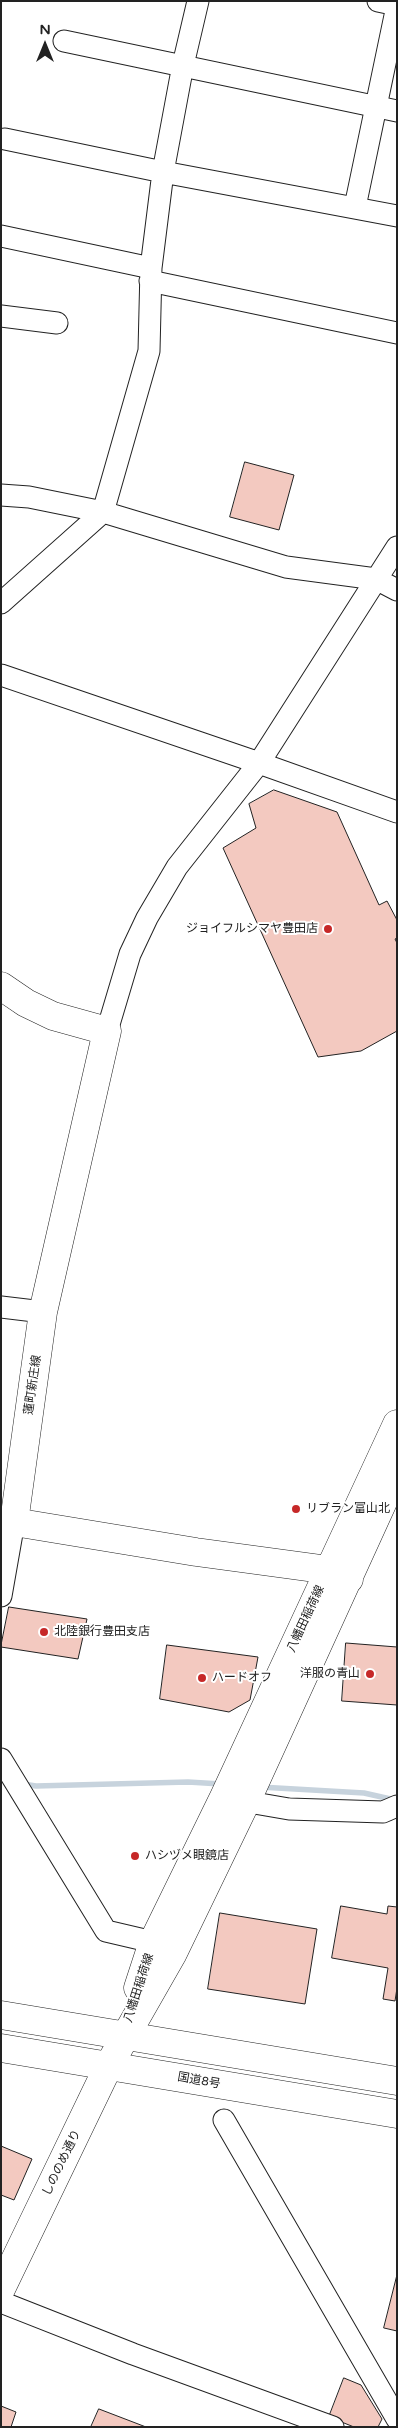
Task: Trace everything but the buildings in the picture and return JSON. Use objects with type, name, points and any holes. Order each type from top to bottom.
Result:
[{"type":"main road","points":[[4,991],[53,1016],[107,1030]]},
{"type":"main road","name":"蓮町新庄線","points":[[8,1520],[43,1312],[107,1030]]},
{"type":"main road","name":"八幡田稲荷線","points":[[382,1497],[397,1424]]},
{"type":"main road","name":"八幡田稲荷線","points":[[123,2037],[173,1953],[235,1800],[339,1574],[397,1471]]},
{"type":"main road","points":[[8,1520],[339,1574]]},
{"type":"main road","name":"八幡田稲荷線","points":[[123,2037],[154,1942],[235,1800]]},
{"type":"main road","points":[[1,2015],[123,2037],[397,2081]]},
{"type":"main road","name":"しののめ通り","points":[[1,2289],[123,2037]]},
{"type":"main road","name":"国道8号","points":[[1,2048],[397,2114]]},
{"type":"street","points":[[1,603],[103,512],[148,351],[151,275],[163,172],[183,65],[198,1]]},
{"type":"street","points":[[355,207],[374,106],[397,5],[378,1]]},
{"type":"street","points":[[64,42],[183,65],[397,111]]},
{"type":"street","points":[[5,139],[163,172],[397,216]]},
{"type":"street","points":[[1,236],[151,275],[397,333]]},
{"type":"street","points":[[1,316],[57,323]]},
{"type":"street","points":[[1,495],[29,497],[103,512],[286,567],[376,579],[397,590]]},
{"type":"street","points":[[107,1030],[130,954],[147,918],[177,867],[259,763],[397,547]]},
{"type":"street","points":[[1,675],[397,812]]},
{"type":"street","points":[[1,1307],[43,1312]]},
{"type":"street","points":[[1,1596],[8,1520]]},
{"type":"street","points":[[1,1759],[106,1931],[154,1942]]},
{"type":"street","points":[[235,1800],[289,1809],[346,1812],[384,1812],[397,1806]]},
{"type":"street","points":[[224,2120],[397,2419]]},
{"type":"street","points":[[1,2302],[133,2354],[333,2427]]},
{"type":"waterway","points":[[23,1784],[36,1786],[188,1782],[221,1784]]},
{"type":"waterway","points":[[260,1787],[364,1793],[395,1800]]},
{"type":"place","name":"ジョイフルシマヤ豊田店","points":[[328,929]]},
{"type":"place","name":"リブラン富山北","points":[[296,1509]]},
{"type":"place","name":"北陸銀行豊田支店","points":[[44,1632]]},
{"type":"place","name":"洋服の青山","points":[[370,1674]]},
{"type":"place","name":"ハードオフ","points":[[202,1678]]},
{"type":"place","name":"ハシヅメ眼鏡店","points":[[135,1856]]}]
